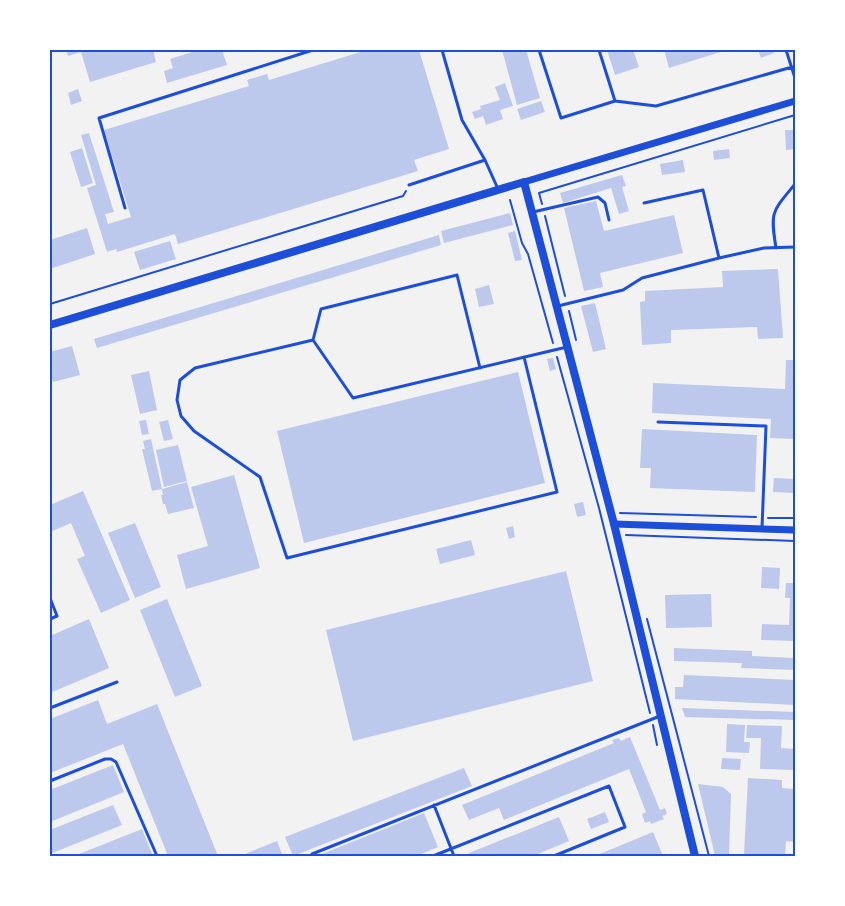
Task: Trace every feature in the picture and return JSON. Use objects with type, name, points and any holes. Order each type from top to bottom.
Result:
[{"type":"main road","points":[[50,325],[524,182],[614,524],[695,856]]},
{"type":"street","points":[[524,182],[795,101]]},
{"type":"street","points":[[614,524],[795,530]]},
{"type":"lane","points":[[124,208],[99,118],[313,50]]},
{"type":"lane","points":[[442,50],[462,120],[485,160],[498,190]]},
{"type":"lane","points":[[539,50],[561,118],[615,101],[656,106],[792,67]]},
{"type":"lane","points":[[598,50],[615,101]]},
{"type":"lane","points":[[786,50],[795,78]]},
{"type":"lane","points":[[409,185],[485,160]]},
{"type":"lane","points":[[776,248],[772,222],[775,209],[795,184]]},
{"type":"lane","points":[[644,203],[703,190],[719,258]]},
{"type":"lane","points":[[533,212],[598,197],[605,203],[609,220]]},
{"type":"lane","points":[[557,306],[624,290],[642,278],[719,258],[764,248],[795,247]]},
{"type":"lane","points":[[480,368],[457,275],[321,309],[313,340],[353,398],[480,368],[524,357],[568,347]]},
{"type":"lane","points":[[313,340],[195,368],[180,380],[177,400],[181,416],[194,431],[260,477],[288,558],[557,492],[524,357]]},
{"type":"lane","points":[[658,422],[766,426],[762,529]]},
{"type":"lane","points":[[50,598],[57,616],[50,619]]},
{"type":"lane","points":[[50,708],[117,682]]},
{"type":"lane","points":[[313,856],[312,854],[661,716]]},
{"type":"lane","points":[[50,781],[105,759],[111,759],[116,762],[157,856]]},
{"type":"lane","points":[[433,856],[609,786],[625,828],[554,856]]},
{"type":"lane","points":[[434,805],[454,856]]},
{"type":"path","points":[[538,192],[795,115]]},
{"type":"path","points":[[50,304],[403,196],[409,185]]},
{"type":"path","points":[[510,200],[522,243],[528,254],[599,508],[658,746]]},
{"type":"path","points":[[620,513],[795,518]]},
{"type":"path","points":[[626,535],[795,541]]},
{"type":"path","points":[[648,620],[709,856]]},
{"type":"building","points":[[66,50],[153,50],[156,62],[90,82],[81,52],[68,56]]},
{"type":"building","points":[[199,50],[222,50],[227,65],[167,83],[164,71],[173,68],[170,59]]},
{"type":"building","points":[[367,50],[419,50],[449,149],[414,160],[418,171],[178,244],[175,234],[117,252],[116,249],[107,252],[87,188],[96,185],[81,135],[89,133],[114,212],[105,214],[108,224],[131,217],[104,130],[249,86],[247,80],[267,74],[269,80]]},
{"type":"building","points":[[502,50],[526,50],[540,98],[517,105]]},
{"type":"building","points":[[607,50],[633,50],[639,67],[615,75]]},
{"type":"building","points":[[664,50],[727,50],[669,68]]},
{"type":"building","points":[[758,50],[772,50],[774,53],[761,58]]},
{"type":"building","points":[[505,83],[513,106],[500,110],[503,119],[486,125],[483,116],[475,119],[472,112],[481,109],[480,106],[500,100],[495,87]]},
{"type":"building","points":[[78,89],[82,101],[71,105],[68,93]]},
{"type":"building","points":[[541,101],[545,112],[521,120],[517,109]]},
{"type":"building","points":[[785,130],[795,130],[795,149],[786,150]]},
{"type":"building","points":[[82,148],[93,183],[81,187],[70,152]]},
{"type":"building","points":[[729,149],[730,158],[714,160],[713,151]]},
{"type":"building","points":[[683,160],[685,172],[662,175],[660,164]]},
{"type":"building","points":[[622,175],[626,186],[622,187],[629,211],[619,214],[611,188],[563,203],[560,193]]},
{"type":"building","points":[[596,201],[604,231],[674,215],[683,253],[600,273],[603,287],[584,291],[564,208]]},
{"type":"building","points":[[510,213],[513,225],[444,243],[441,231]]},
{"type":"building","points":[[87,228],[95,254],[50,269],[50,240]]},
{"type":"building","points":[[515,231],[522,260],[515,261],[508,233]]},
{"type":"building","points":[[439,235],[441,245],[97,348],[94,339]]},
{"type":"building","points":[[170,241],[176,259],[140,270],[134,252]]},
{"type":"building","points":[[778,269],[783,338],[758,339],[757,327],[671,330],[671,343],[642,345],[640,302],[645,301],[645,291],[723,287],[722,271]]},
{"type":"building","points":[[489,285],[494,304],[479,307],[475,289]]},
{"type":"building","points":[[595,303],[606,349],[593,352],[581,306]]},
{"type":"building","points":[[72,346],[80,375],[53,382],[50,372],[50,352]]},
{"type":"building","points":[[553,358],[556,369],[550,371],[547,359]]},
{"type":"building","points":[[786,360],[795,360],[795,439],[770,438],[771,419],[652,413],[653,383],[785,389]]},
{"type":"building","points":[[149,371],[157,410],[140,414],[131,375]]},
{"type":"building","points":[[518,372],[545,483],[304,543],[277,431]]},
{"type":"building","points":[[146,420],[149,434],[142,435],[139,421]]},
{"type":"building","points":[[168,420],[173,439],[164,441],[159,422]]},
{"type":"building","points":[[642,429],[757,435],[755,492],[650,488],[651,468],[640,468]]},
{"type":"building","points":[[151,439],[162,489],[152,491],[142,449],[145,449],[143,441]]},
{"type":"building","points":[[178,445],[187,481],[164,487],[156,450]]},
{"type":"building","points":[[234,475],[260,568],[186,589],[177,555],[208,546],[191,487]]},
{"type":"building","points":[[774,478],[795,479],[795,493],[773,492]]},
{"type":"building","points":[[187,482],[194,508],[168,514],[165,504],[163,504],[162,489]]},
{"type":"building","points":[[83,491],[130,600],[101,613],[77,559],[85,556],[71,523],[50,532],[50,505]]},
{"type":"building","points":[[583,502],[586,515],[577,517],[574,504]]},
{"type":"building","points":[[135,523],[161,587],[135,598],[108,533]]},
{"type":"building","points":[[513,526],[515,537],[509,539],[506,528]]},
{"type":"building","points":[[471,540],[475,555],[440,564],[436,549]]},
{"type":"building","points":[[762,567],[780,568],[779,589],[761,588]]},
{"type":"building","points":[[566,571],[593,681],[353,741],[326,630]]},
{"type":"building","points":[[786,583],[795,583],[795,641],[761,640],[762,624],[789,625],[790,598],[785,598]]},
{"type":"building","points":[[711,594],[712,627],[666,628],[665,595]]},
{"type":"building","points":[[167,599],[202,686],[175,697],[140,610]]},
{"type":"building","points":[[89,619],[109,668],[50,693],[50,636]]},
{"type":"building","points":[[674,648],[752,651],[752,656],[795,658],[795,670],[741,668],[742,663],[674,661]]},
{"type":"building","points":[[684,675],[795,680],[795,705],[675,699],[675,687],[683,687]]},
{"type":"building","points":[[98,700],[107,724],[157,704],[218,856],[168,856],[123,744],[50,773],[50,719]]},
{"type":"building","points":[[682,708],[795,712],[795,720],[685,717]]},
{"type":"building","points":[[727,724],[745,725],[744,742],[750,742],[749,753],[726,752]]},
{"type":"building","points":[[747,725],[782,726],[781,748],[795,749],[795,770],[760,769],[761,738],[746,738]]},
{"type":"building","points":[[630,737],[660,810],[665,808],[667,814],[662,816],[664,819],[651,824],[650,821],[645,823],[642,814],[646,812],[629,769],[504,820],[499,808],[469,820],[462,805],[614,743],[612,740],[619,738],[621,741]]},
{"type":"building","points":[[722,758],[741,759],[740,770],[721,769]]},
{"type":"building","points":[[113,765],[124,792],[50,822],[50,790]]},
{"type":"building","points":[[464,768],[472,786],[293,856],[285,837]]},
{"type":"building","points":[[748,778],[782,780],[782,788],[795,789],[795,842],[786,841],[785,856],[744,854]]},
{"type":"building","points":[[698,784],[723,787],[731,794],[729,856],[715,856]]},
{"type":"building","points":[[113,805],[122,825],[50,854],[50,830]]},
{"type":"building","points":[[605,812],[609,822],[591,829],[587,819]]},
{"type":"building","points":[[424,813],[438,847],[416,856],[322,856],[322,854]]},
{"type":"building","points":[[559,817],[569,841],[533,856],[470,856],[469,853]]},
{"type":"building","points":[[142,829],[153,856],[74,856]]},
{"type":"building","points":[[653,832],[663,856],[595,856]]},
{"type":"building","points":[[277,841],[282,854],[277,856],[240,856]]}]
